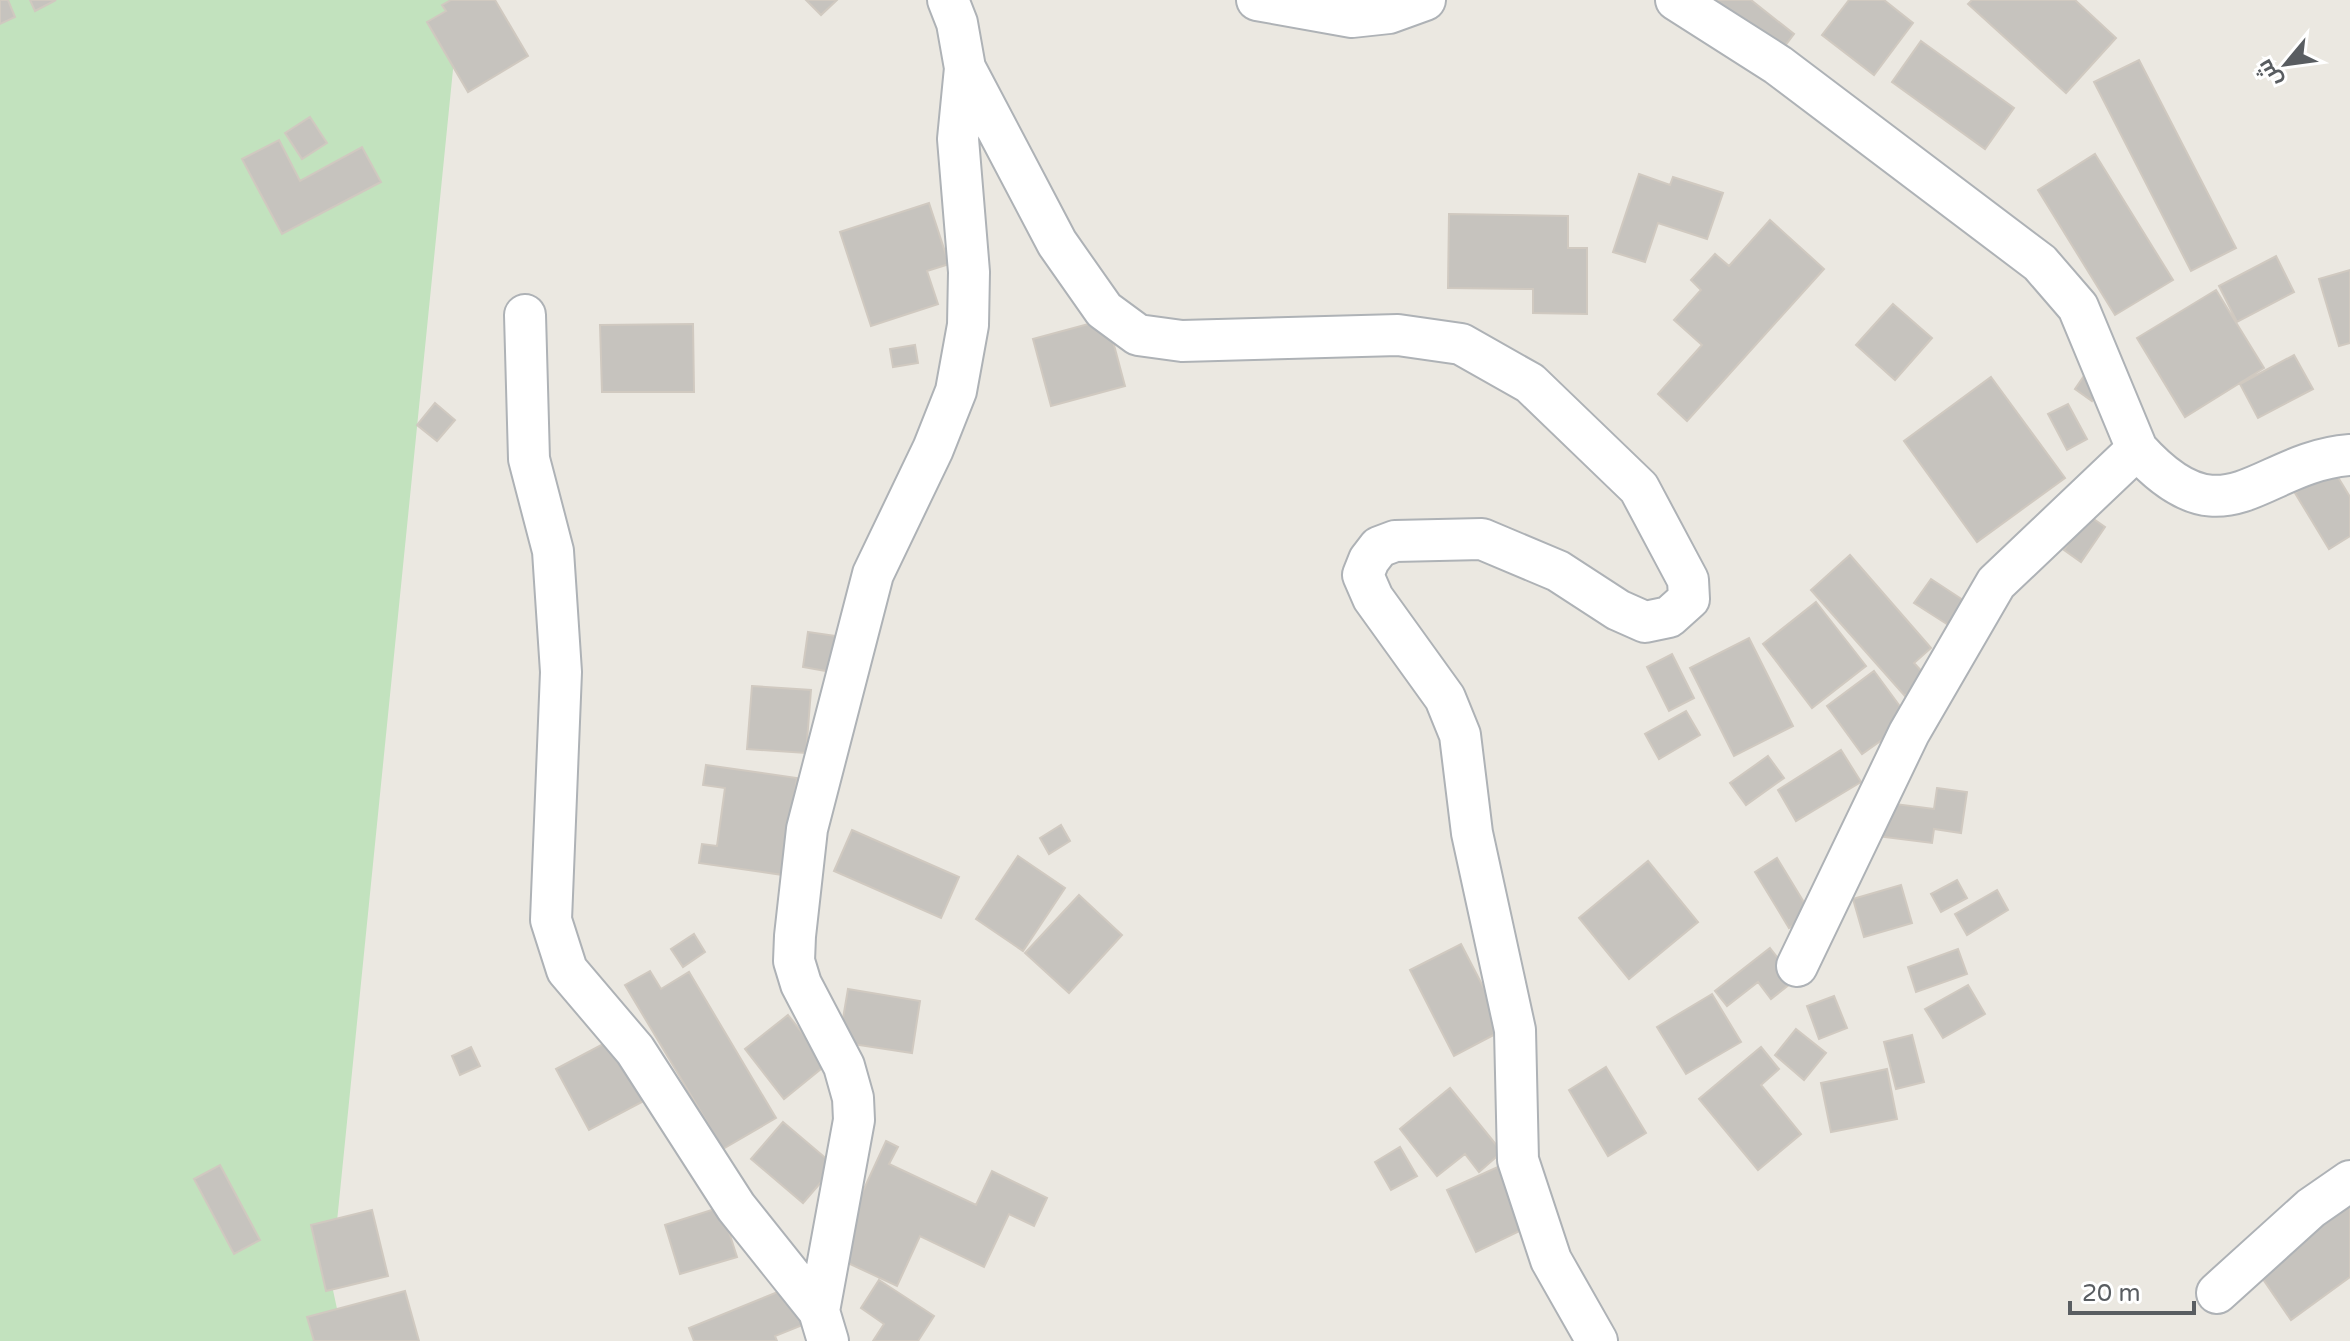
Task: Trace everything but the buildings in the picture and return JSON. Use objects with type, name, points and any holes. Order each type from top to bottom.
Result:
[{"type":"street","points":[[824,1326],[854,1120],[853,1098],[844,1066],[801,984],[794,961],[807,829],[873,574],[933,449],[956,391],[968,325],[969,272],[958,139],[965,68],[957,23],[948,0]]},
{"type":"street","points":[[1257,0],[1352,17],[1389,13],[1425,0]]},
{"type":"street","points":[[1676,0],[1778,65],[2040,263],[2078,307],[2137,449],[2153,467],[2192,493],[2234,496],[2330,457],[2350,455]]},
{"type":"street","points":[[965,68],[1057,243],[1104,310],[1138,335],[1182,341],[1398,335],[1461,344],[1530,383],[1639,488],[1688,580],[1689,599],[1669,617],[1645,622],[1618,610],[1558,571],[1482,539],[1395,541],[1379,547],[1363,575],[1373,598],[1445,698],[1460,735],[1472,833],[1515,1030],[1518,1160],[1551,1260],[1597,1341]]},
{"type":"street","points":[[525,315],[529,459],[553,551],[561,672],[551,920],[567,970],[635,1050],[736,1207],[824,1326]]},
{"type":"street","points":[[1797,966],[1909,733],[1996,583],[2137,449]]},
{"type":"street","points":[[2217,1293],[2311,1208],[2350,1181]]},
{"type":"green space","points":[[0,0],[460,0],[331,1281],[344,1341],[0,1341]]}]
